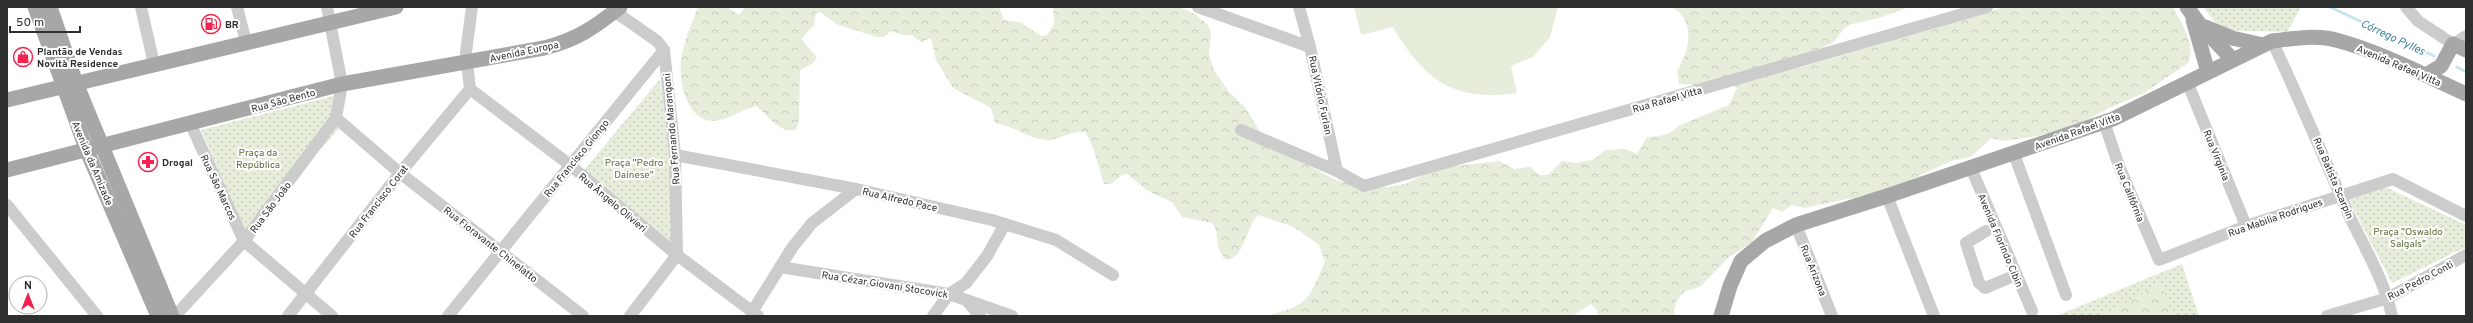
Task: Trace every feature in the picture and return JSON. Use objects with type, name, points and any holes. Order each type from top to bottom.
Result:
[{"type":"main road","name":"Avenida da Amizade","points":[[34,7],[69,85],[102,148],[174,316]]},
{"type":"main road","name":"Avenida da Amizade","points":[[50,7],[87,151],[158,316]]},
{"type":"main road","points":[[7,100],[396,7]]},
{"type":"main road","name":"Avenida Europa","points":[[466,63],[568,42],[588,31],[617,9]]},
{"type":"main road","points":[[2193,16],[2232,38],[2268,43]]},
{"type":"main road","points":[[2193,16],[2232,59]]},
{"type":"main road","points":[[2193,16],[2208,72]]},
{"type":"main road","name":"Avenida Rafael Vitta","points":[[1721,316],[1730,286],[1741,261],[1765,241],[1796,225],[2014,154],[2104,122],[2188,84],[2232,59],[2268,43],[2300,38],[2335,39],[2426,75],[2466,94]]},
{"type":"main road","points":[[2426,75],[2441,66],[2462,43]]},
{"type":"main road","name":"Rua São Bento","points":[[7,170],[102,148],[342,84],[466,63]]},
{"type":"main road","points":[[2441,66],[2445,85]]},
{"type":"street","points":[[141,7],[154,64]]},
{"type":"street","points":[[237,7],[246,42]]},
{"type":"street","points":[[327,7],[342,84]]},
{"type":"street","points":[[470,89],[466,63],[472,7]]},
{"type":"street","points":[[1198,7],[1310,47]]},
{"type":"street","name":"Rua Vitório Furlan","points":[[1299,7],[1342,175]]},
{"type":"street","name":"Rua Rafael Vitta","points":[[1241,130],[1364,186],[1987,7]]},
{"type":"street","points":[[2406,7],[2418,21],[2462,43]]},
{"type":"street","points":[[617,9],[657,41],[664,50]]},
{"type":"street","name":"Rua Batista Scarpin","points":[[2268,43],[2304,109],[2340,195],[2388,298],[2392,316]]},
{"type":"street","name":"Rua Fernando Marangoni","points":[[664,50],[675,155],[677,255]]},
{"type":"street","name":"Rua Francisco Giongo","points":[[448,316],[664,50]]},
{"type":"street","name":"Rua São João","points":[[174,316],[244,241],[336,118],[342,84]]},
{"type":"street","name":"Rua Virginia","points":[[2188,84],[2246,226]]},
{"type":"street","name":"Rua Ângelo Olivieri","points":[[470,89],[570,165],[677,255],[755,314]]},
{"type":"street","name":"Rua Francisco Corat","points":[[288,316],[400,173],[470,89]]},
{"type":"street","name":"Rua Fioravante Chinelatto","points":[[336,118],[400,173],[583,316]]},
{"type":"street","name":"Rua Califórnia","points":[[2104,122],[2119,166],[2159,260]]},
{"type":"street","name":"Rua São Marcos","points":[[191,125],[244,241],[305,295],[332,316]]},
{"type":"street","points":[[2014,154],[2066,295]]},
{"type":"street","name":"Rua Alfredo Pace","points":[[675,155],[856,189],[1005,224],[1056,240],[1113,276]]},
{"type":"street","name":"Avenida Florindo Cibin","points":[[1971,168],[2032,311]]},
{"type":"street","name":"Rua Mabilia Rodrigues","points":[[2159,260],[2246,226],[2393,179],[2466,216]]},
{"type":"street","points":[[755,314],[780,267],[812,223],[856,189]]},
{"type":"street","points":[[1887,196],[1934,316]]},
{"type":"street","points":[[7,206],[97,316]]},
{"type":"street","points":[[933,316],[949,294],[966,284],[987,256],[1005,224]]},
{"type":"street","name":"Rua Arizona","points":[[1796,225],[1832,316]]},
{"type":"street","points":[[1986,232],[1966,243],[1979,283],[1985,288],[1992,287],[2016,275]]},
{"type":"street","points":[[630,316],[677,255]]},
{"type":"street","name":"Rua Pedro Conti","points":[[2327,316],[2388,298],[2466,255]]},
{"type":"street","name":"Rua Cézar Giovani Stocovick","points":[[780,267],[949,294],[1012,316]]},
{"type":"street","points":[[966,300],[980,316]]},
{"type":"green space","points":[[698,7],[727,7],[739,15],[745,7],[999,7],[1004,20],[1020,22],[1041,36],[1047,35],[1054,25],[1053,7],[1180,7],[1195,14],[1207,24],[1211,32],[1209,55],[1214,70],[1229,92],[1245,107],[1263,137],[1283,152],[1336,180],[1361,186],[1388,187],[1405,184],[1438,168],[1499,161],[1514,169],[1531,167],[1539,175],[1548,175],[1562,161],[1576,163],[1592,160],[1606,150],[1625,149],[1637,154],[1647,137],[1668,134],[1678,126],[1729,105],[1737,88],[1723,79],[1696,85],[1679,84],[1677,71],[1685,54],[1688,28],[1680,13],[1672,7],[1909,7],[1879,18],[1852,24],[1844,28],[1834,42],[1771,72],[1802,67],[2004,7],[2173,7],[2187,34],[2191,49],[2188,63],[2144,93],[2109,108],[2078,125],[2037,136],[2004,141],[1991,138],[1971,157],[1951,161],[1902,184],[1863,198],[1847,199],[1805,208],[1792,205],[1782,212],[1773,208],[1752,242],[1728,258],[1700,287],[1685,291],[1677,300],[1674,310],[1675,316],[1598,316],[1597,310],[1591,304],[1572,316],[1267,316],[1292,308],[1306,299],[1325,262],[1319,245],[1294,227],[1258,215],[1250,227],[1238,254],[1233,258],[1226,260],[1219,250],[1215,228],[1212,223],[1182,217],[1172,202],[1148,191],[1127,174],[1122,175],[1111,184],[1104,184],[1094,151],[1085,132],[1045,140],[1032,137],[995,123],[991,108],[953,88],[936,60],[931,38],[921,42],[912,35],[904,35],[891,31],[884,37],[877,37],[838,25],[820,12],[816,13],[814,25],[801,39],[817,57],[813,63],[800,70],[799,120],[796,130],[784,129],[774,123],[756,106],[719,120],[713,121],[703,119],[691,108],[687,101],[682,86],[681,74],[683,52],[689,29]]},
{"type":"green space","points":[[1354,7],[1558,7],[1550,37],[1533,57],[1511,66],[1517,93],[1495,95],[1475,94],[1458,90],[1429,74],[1416,61],[1393,27],[1361,35]]},
{"type":"green space","points":[[2203,7],[2301,7],[2287,32],[2221,30]]},
{"type":"green space","name":"Praça \"Pedro Dainese\"","points":[[660,79],[670,156],[673,248],[584,170]]},
{"type":"green space","name":"Praça da República","points":[[345,93],[341,126],[246,234],[201,130]]},
{"type":"green space","name":"Praça \"Oswaldo Salgals\"","points":[[2381,185],[2466,225],[2466,247],[2392,283],[2347,196]]},
{"type":"green space","points":[[2182,264],[2199,316],[2056,316]]},
{"type":"green space","points":[[2162,283],[2172,316],[2100,316]]},
{"type":"waterway","name":"Córrego Pylles","points":[[2330,7],[2434,56]]},
{"type":"waterway","name":"Córrego Pylles","points":[[2457,67],[2466,72]]},
{"type":"place","name":"BR","points":[[211,24]]},
{"type":"place","name":"Plantão de Vendas Novità Residence","points":[[23,57]]},
{"type":"place","name":"Drogal","points":[[148,162]]}]
